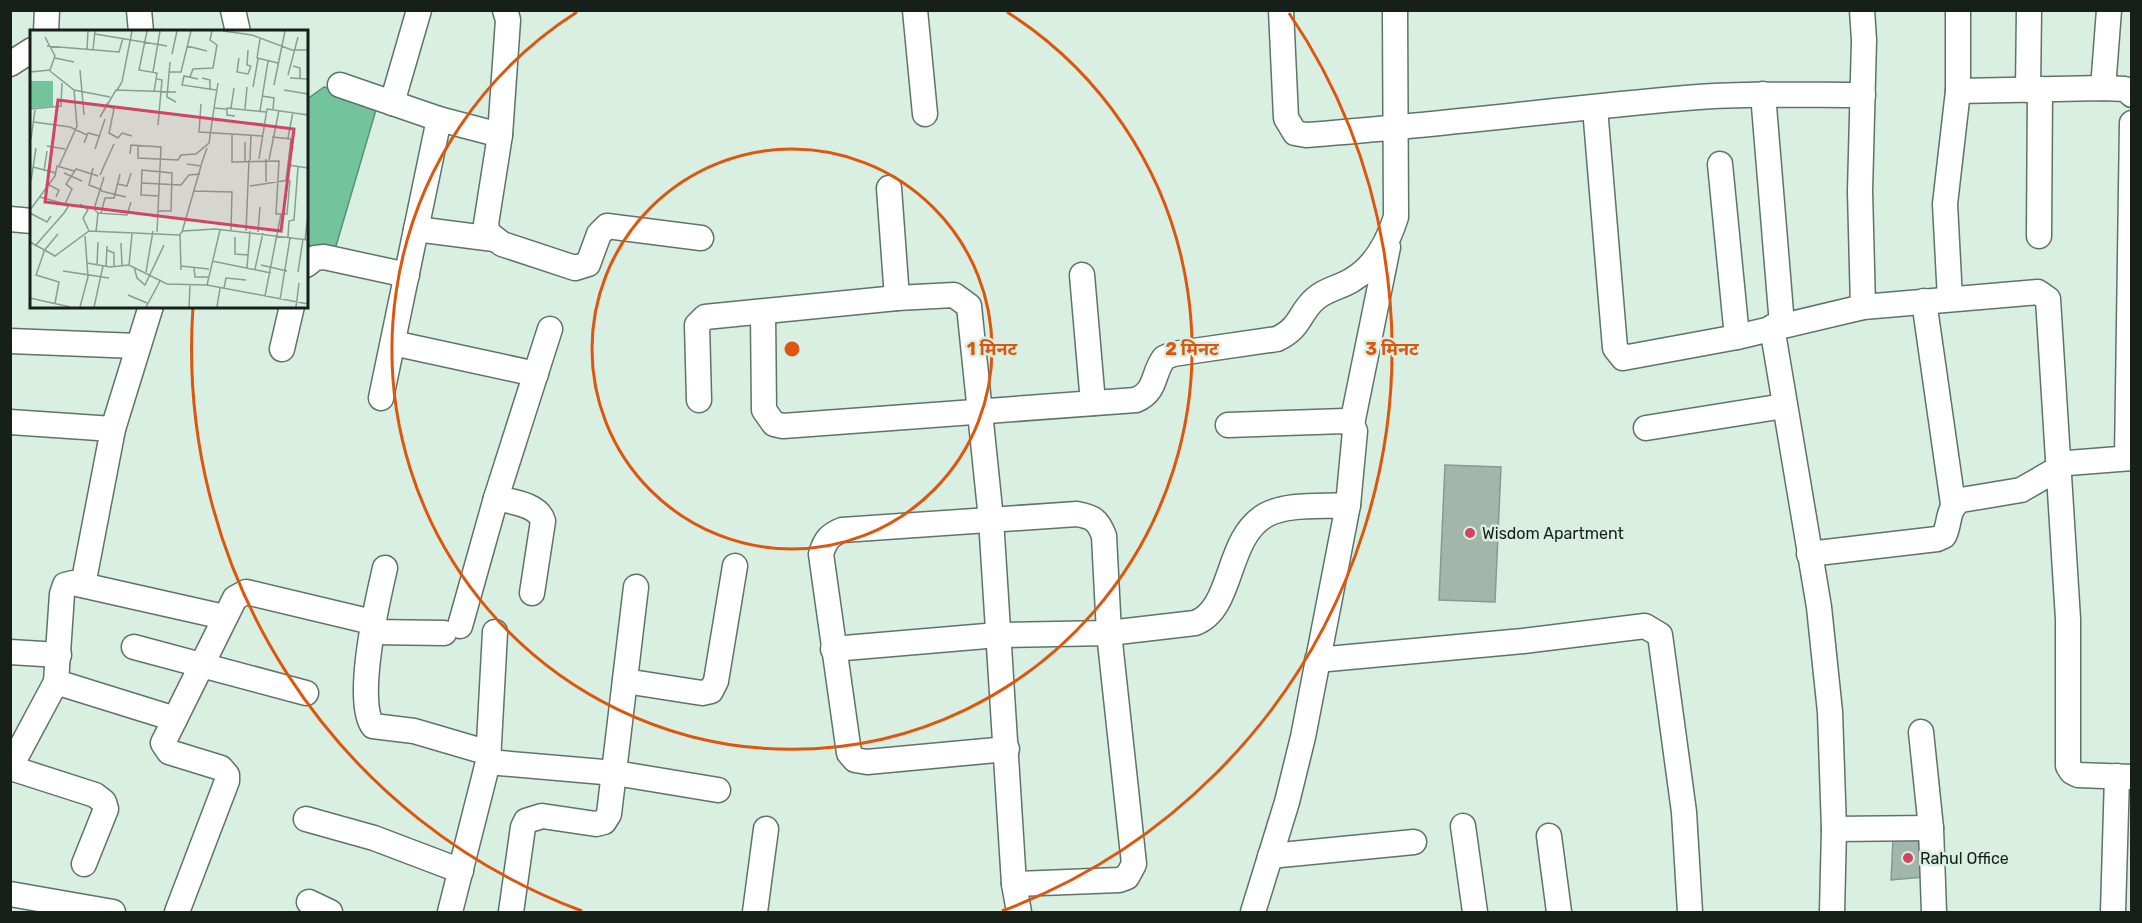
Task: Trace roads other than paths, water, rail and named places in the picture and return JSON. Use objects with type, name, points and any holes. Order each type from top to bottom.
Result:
[{"type":"street","points":[[46,30],[47,10]]},
{"type":"street","points":[[140,10],[141,30]]},
{"type":"street","points":[[233,10],[238,30]]},
{"type":"street","points":[[392,103],[419,10]]},
{"type":"street","points":[[494,239],[488,233],[486,224],[500,135],[508,21],[505,10]]},
{"type":"street","points":[[915,10],[924,114]]},
{"type":"street","points":[[1281,10],[1286,117],[1295,133],[1306,135],[1397,129],[1688,98],[1763,94],[1863,95]]},
{"type":"street","points":[[1253,912],[1303,736],[1348,505],[1355,431],[1352,424],[1390,235],[1396,217],[1395,10]]},
{"type":"street","points":[[1862,10],[1863,95],[1860,190],[1863,307]]},
{"type":"street","points":[[1950,299],[1945,204],[1958,91],[1958,10]]},
{"type":"street","points":[[2029,10],[2039,236]]},
{"type":"street","points":[[2103,88],[2109,10]]},
{"type":"street","points":[[10,64],[30,51]]},
{"type":"street","points":[[340,85],[438,119],[500,135]]},
{"type":"street","points":[[1958,91],[2103,88],[2125,89],[2132,95]]},
{"type":"street","points":[[1763,94],[1784,406],[1820,607],[1830,711],[1834,829],[1832,912]]},
{"type":"street","points":[[1595,108],[1616,348],[1618,355],[1623,358],[1633,358],[1737,337],[1863,307],[2038,292],[2048,299],[2068,620],[2068,766],[2078,775],[2124,777],[2113,912]]},
{"type":"street","points":[[381,398],[438,119]]},
{"type":"street","points":[[1953,504],[1961,500],[2020,490],[2068,463],[2129,458],[2132,123]]},
{"type":"street","points":[[1720,165],[1737,337]]},
{"type":"street","points":[[889,188],[897,298]]},
{"type":"street","points":[[10,219],[30,221]]},
{"type":"street","points":[[416,229],[494,239],[575,268],[588,264],[599,234],[608,226],[701,238]]},
{"type":"street","points":[[763,312],[764,410],[774,424],[783,426],[1136,400],[1146,396],[1154,386],[1160,363],[1164,358],[1173,354],[1277,339],[1292,332],[1312,301],[1326,290],[1352,280],[1376,261],[1390,235]]},
{"type":"street","points":[[308,263],[315,258],[324,257],[407,275]]},
{"type":"street","points":[[1082,275],[1093,403]]},
{"type":"street","points":[[699,400],[697,325],[705,317],[897,298],[954,295],[969,306],[991,519],[1014,884],[1018,912]]},
{"type":"street","points":[[1809,554],[1937,539],[1944,536],[1947,531],[1953,504],[1924,301]]},
{"type":"street","points":[[83,585],[113,429],[150,308]]},
{"type":"street","points":[[282,349],[292,308]]},
{"type":"street","points":[[370,640],[373,632],[452,629],[550,329]]},
{"type":"street","points":[[10,341],[137,346]]},
{"type":"street","points":[[393,343],[536,374]]},
{"type":"street","points":[[1646,428],[1784,406]]},
{"type":"street","points":[[1228,425],[1345,420],[1352,424]]},
{"type":"street","points":[[10,422],[113,429]]},
{"type":"street","points":[[496,498],[536,509],[541,514],[543,521],[532,593]]},
{"type":"street","points":[[833,649],[998,634],[1109,633],[1195,623],[1206,619],[1214,610],[1237,552],[1251,525],[1267,515],[1282,510],[1348,505]]},
{"type":"street","points":[[1007,749],[867,762],[855,760],[846,745],[821,554],[824,543],[833,534],[842,530],[1077,514],[1091,516],[1099,523],[1104,536],[1109,633],[1134,864],[1127,877],[1119,880],[1014,884]]},
{"type":"street","points":[[625,681],[702,693],[711,691],[716,681],[735,566]]},
{"type":"street","points":[[385,568],[370,640],[368,701],[369,716],[373,726],[414,731],[488,758],[615,773],[718,790]]},
{"type":"street","points":[[84,864],[106,809],[104,802],[95,795],[11,768],[56,682],[62,594],[66,585],[73,583],[83,585],[224,617]]},
{"type":"street","points":[[511,912],[523,827],[526,821],[536,816],[588,825],[604,822],[609,814],[636,587]]},
{"type":"street","points":[[177,912],[227,781],[227,775],[221,768],[165,749],[163,743],[203,667],[224,617],[235,598],[246,592],[370,640]]},
{"type":"street","points":[[1317,660],[1523,641],[1645,626],[1654,629],[1660,635],[1684,812],[1690,912]]},
{"type":"street","points":[[450,912],[488,758],[495,632]]},
{"type":"street","points":[[134,647],[306,693]]},
{"type":"street","points":[[10,652],[59,655]]},
{"type":"street","points":[[56,682],[175,719]]},
{"type":"street","points":[[1921,732],[1931,828],[1934,912]]},
{"type":"street","points":[[306,819],[374,838],[461,871]]},
{"type":"street","points":[[1464,826],[1475,912]]},
{"type":"street","points":[[1834,829],[1931,828]]},
{"type":"street","points":[[755,912],[766,829]]},
{"type":"street","points":[[1549,836],[1558,912]]},
{"type":"street","points":[[1270,856],[1414,842]]},
{"type":"street","points":[[10,894],[113,912]]},
{"type":"place","name":"Wisdom Apartment","points":[[1470,533]]},
{"type":"place","name":"Rahul Office","points":[[1908,858]]}]
